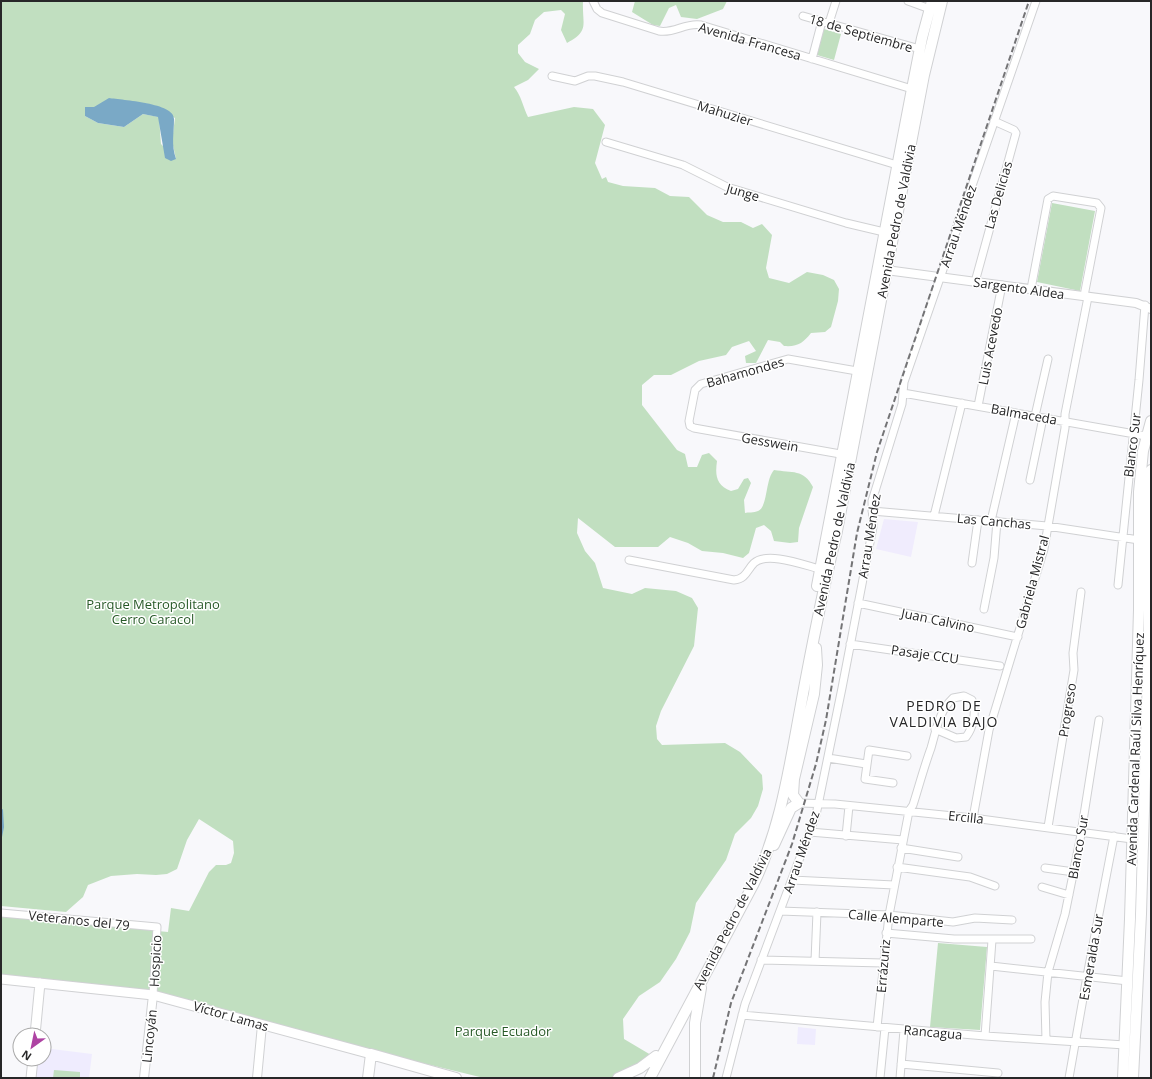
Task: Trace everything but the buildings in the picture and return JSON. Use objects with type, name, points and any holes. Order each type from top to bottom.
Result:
[{"type":"main road","name":"Avenida Pedro de Valdivia","points":[[659,1056],[706,975],[765,858],[775,830],[794,743],[820,569],[886,270],[922,83],[942,1]]},
{"type":"main road","name":"Avenida Pedro de Valdivia","points":[[659,1056],[682,1006],[752,872],[763,847],[804,671],[814,635],[846,455],[857,371],[920,49],[931,5]]},
{"type":"main road","points":[[920,99],[912,89],[922,83]]},
{"type":"main road","points":[[897,165],[905,174]]},
{"type":"main road","points":[[884,232],[894,229]]},
{"type":"main road","points":[[876,274],[886,270],[879,260]]},
{"type":"main road","name":"Avenida Cardenal Raúl Silva Henríquez","points":[[1123,1078],[1128,981],[1139,610],[1140,480],[1146,436],[1151,421]]},
{"type":"main road","name":"Avenida Cardenal Raúl Silva Henríquez","points":[[1133,1078],[1141,914],[1149,653],[1149,492],[1151,470]]},
{"type":"main road","points":[[765,858],[780,835],[791,808],[799,803],[793,795],[794,774],[811,706],[815,683],[817,656],[814,635]]},
{"type":"main road","points":[[804,671],[815,683]]},
{"type":"main road","points":[[794,743],[811,706]]},
{"type":"main road","points":[[695,1078],[696,1015],[701,988],[706,975]]},
{"type":"main road","name":"Víctor Lamas","points":[[1,979],[153,995],[456,1078]]},
{"type":"main road","points":[[36,1027],[40,983]]},
{"type":"main road","points":[[368,1078],[371,1054]]},
{"type":"main road","points":[[618,1078],[640,1068],[659,1056]]},
{"type":"main road","points":[[644,1078],[659,1056]]},
{"type":"main road","points":[[650,1078],[659,1056]]},
{"type":"main road","points":[[31,1078],[32,1067]]},
{"type":"street","name":"Avenida Francesa","points":[[594,1],[597,9],[602,12],[659,31],[668,32],[698,25],[912,89]]},
{"type":"street","points":[[812,59],[826,22],[836,1]]},
{"type":"street","points":[[908,1],[931,5]]},
{"type":"street","name":"Arrau Méndez","points":[[726,1078],[742,1015],[761,960],[810,832],[818,804],[872,528],[872,501],[902,404],[904,382],[1036,1]]},
{"type":"street","name":"18 de Septiembre","points":[[803,16],[920,49]]},
{"type":"street","name":"Mahuzier","points":[[552,76],[575,81],[588,76],[595,76],[623,82],[897,165]]},
{"type":"street","name":"Las Delicias","points":[[975,282],[1016,133],[1014,130],[994,121]]},
{"type":"street","name":"Junge","points":[[606,142],[683,165],[727,187],[846,223],[884,232]]},
{"type":"street","name":"Gabriela Mistral","points":[[973,818],[989,730],[1041,562],[1101,208],[1097,203],[1053,196],[1048,199],[1031,289]]},
{"type":"street","name":"Sargento Aldea","points":[[886,270],[1031,289],[1148,307]]},
{"type":"street","name":"Luis Acevedo","points":[[978,406],[1002,285]]},
{"type":"street","name":"Blanco Sur","points":[[1118,585],[1132,433],[1148,307]]},
{"type":"street","name":"Bahamondes","points":[[690,426],[695,390],[701,384],[788,359],[857,371]]},
{"type":"street","points":[[1034,416],[1048,359]]},
{"type":"street","name":"Balmaceda","points":[[902,393],[1146,436]]},
{"type":"street","points":[[934,516],[962,403]]},
{"type":"street","points":[[984,609],[994,558],[994,521],[1016,413]]},
{"type":"street","points":[[1030,480],[1043,418]]},
{"type":"street","name":"Gesswein","points":[[690,426],[694,428],[846,455]]},
{"type":"street","name":"Las Canchas","points":[[872,511],[1047,526],[1139,540]]},
{"type":"street","points":[[972,563],[978,520]]},
{"type":"street","points":[[629,560],[734,580],[744,577],[754,563],[765,558],[820,569]]},
{"type":"street","name":"Progreso","points":[[1048,827],[1074,670],[1072,653],[1081,592]]},
{"type":"street","name":"Juan Calvino","points":[[858,603],[1018,637]]},
{"type":"street","name":"Pasaje CCU","points":[[850,644],[1000,666]]},
{"type":"street","name":"Errázuriz","points":[[880,1078],[883,963],[886,933],[897,867],[909,811],[913,805],[932,744],[935,729],[949,703],[953,698],[964,696],[972,700],[974,704],[974,715],[966,737],[956,738],[935,729]]},
{"type":"street","name":"Blanco Sur","points":[[1046,1040],[1045,1002],[1048,972],[1074,872],[1099,720]]},
{"type":"street","points":[[893,782],[865,778],[869,750],[907,756]]},
{"type":"street","points":[[828,758],[866,764]]},
{"type":"street","name":"Ercilla","points":[[799,803],[909,811],[973,818],[1114,836],[1132,840]]},
{"type":"street","points":[[846,836],[849,806]]},
{"type":"street","points":[[810,832],[903,840]]},
{"type":"street","name":"Esmeralda Sur","points":[[1069,1078],[1114,836]]},
{"type":"street","points":[[901,848],[958,857]]},
{"type":"street","points":[[897,867],[970,877],[995,886]]},
{"type":"street","points":[[1045,868],[1074,872]]},
{"type":"street","points":[[792,880],[894,885]]},
{"type":"street","points":[[1042,887],[1069,895]]},
{"type":"street","name":"Calle Alemparte","points":[[780,911],[888,915],[953,922],[975,918],[1012,920]]},
{"type":"street","points":[[815,961],[817,912]]},
{"type":"street","name":"Veteranos del 79","points":[[1,913],[157,927]]},
{"type":"street","name":"Hospicio","points":[[153,995],[157,927]]},
{"type":"street","points":[[886,933],[992,940],[1031,939]]},
{"type":"street","points":[[986,1036],[992,940]]},
{"type":"street","points":[[761,960],[883,963]]},
{"type":"street","points":[[990,966],[1128,981]]},
{"type":"street","name":"Lincoyán","points":[[144,1078],[153,995]]},
{"type":"street","name":"Rancagua","points":[[742,1015],[904,1030],[1125,1045]]},
{"type":"street","points":[[257,1078],[262,1025]]},
{"type":"street","points":[[900,1078],[904,1030]]},
{"type":"street","points":[[901,1064],[998,1073]]},
{"type":"shaded area","points":[[884,519],[918,522],[911,557],[876,549]]},
{"type":"shaded area","points":[[798,1027],[816,1029],[815,1045],[797,1044]]},
{"type":"shaded area","points":[[52,1049],[92,1054],[89,1078],[35,1078],[36,1067],[52,1067]]},
{"type":"green space","points":[[1,1],[583,1],[584,22],[582,31],[574,39],[567,43],[561,30],[565,14],[561,10],[544,12],[535,20],[530,34],[518,45],[518,53],[525,62],[539,69],[528,80],[514,87],[520,97],[528,117],[574,107],[593,109],[605,125],[595,163],[602,179],[606,177],[608,182],[623,186],[655,188],[670,196],[689,197],[707,215],[723,222],[741,222],[753,228],[762,224],[772,235],[766,268],[769,278],[789,283],[807,272],[823,275],[834,280],[839,289],[838,301],[831,327],[825,332],[811,333],[803,342],[793,346],[784,346],[780,342],[768,340],[756,363],[746,363],[745,356],[756,351],[749,341],[732,347],[726,355],[699,361],[671,375],[654,375],[642,385],[642,405],[677,450],[685,454],[688,467],[697,467],[702,455],[709,453],[717,461],[716,471],[719,483],[726,489],[731,491],[738,489],[744,479],[748,478],[751,483],[744,500],[745,513],[756,512],[761,508],[765,499],[771,474],[774,470],[797,473],[806,477],[813,487],[799,528],[798,542],[790,543],[774,541],[771,531],[764,525],[756,528],[749,553],[743,558],[723,553],[702,551],[688,543],[670,537],[658,547],[615,547],[578,518],[577,533],[585,551],[595,563],[603,588],[632,594],[645,588],[676,591],[692,598],[698,608],[694,646],[661,711],[656,726],[657,739],[662,745],[725,743],[740,752],[762,775],[763,789],[758,806],[751,818],[735,834],[726,860],[696,903],[690,932],[676,959],[660,982],[639,996],[623,1019],[624,1039],[651,1055],[623,1074],[612,1078],[484,1078],[377,1052],[165,994],[1,976],[1,916],[168,932],[171,908],[189,911],[209,872],[216,865],[226,865],[231,863],[234,853],[233,841],[199,819],[187,840],[177,869],[167,874],[111,876],[88,885],[83,897],[66,912],[1,906]],"holes":[[[135,103],[149,104],[175,118],[172,141],[176,159],[161,144],[159,117],[143,114],[124,127],[98,123],[85,116],[85,108]]]},
{"type":"green space","points":[[635,1],[727,1],[723,9],[697,19],[681,17],[676,5],[669,8],[660,26],[653,25],[632,12]]},
{"type":"green space","points":[[824,29],[841,34],[834,60],[817,55]]},
{"type":"green space","points":[[1052,203],[1095,211],[1080,291],[1037,282]]},
{"type":"green space","points":[[938,943],[987,947],[980,1030],[930,1027]]},
{"type":"green space","points":[[54,1070],[80,1072],[80,1078],[53,1078]]},
{"type":"water","points":[[109,98],[147,103],[166,109],[172,114],[174,119],[173,139],[176,159],[171,161],[165,158],[158,117],[143,114],[124,127],[98,123],[85,116],[85,107],[94,107]]},
{"type":"waterway","points":[[1,837],[3,827],[2,810]]},
{"type":"railway","points":[[713,1078],[731,1003],[792,844],[816,764],[826,720],[857,533],[877,452],[1029,1]]},
{"type":"district","name":"PEDRO DE VALDIVIA BAJO","points":[[944,714]]},
{"type":"park label","name":"Parque Metropolitano Cerro Caracol","points":[[153,612]]},
{"type":"park label","name":"Parque Ecuador","points":[[503,1031]]}]
